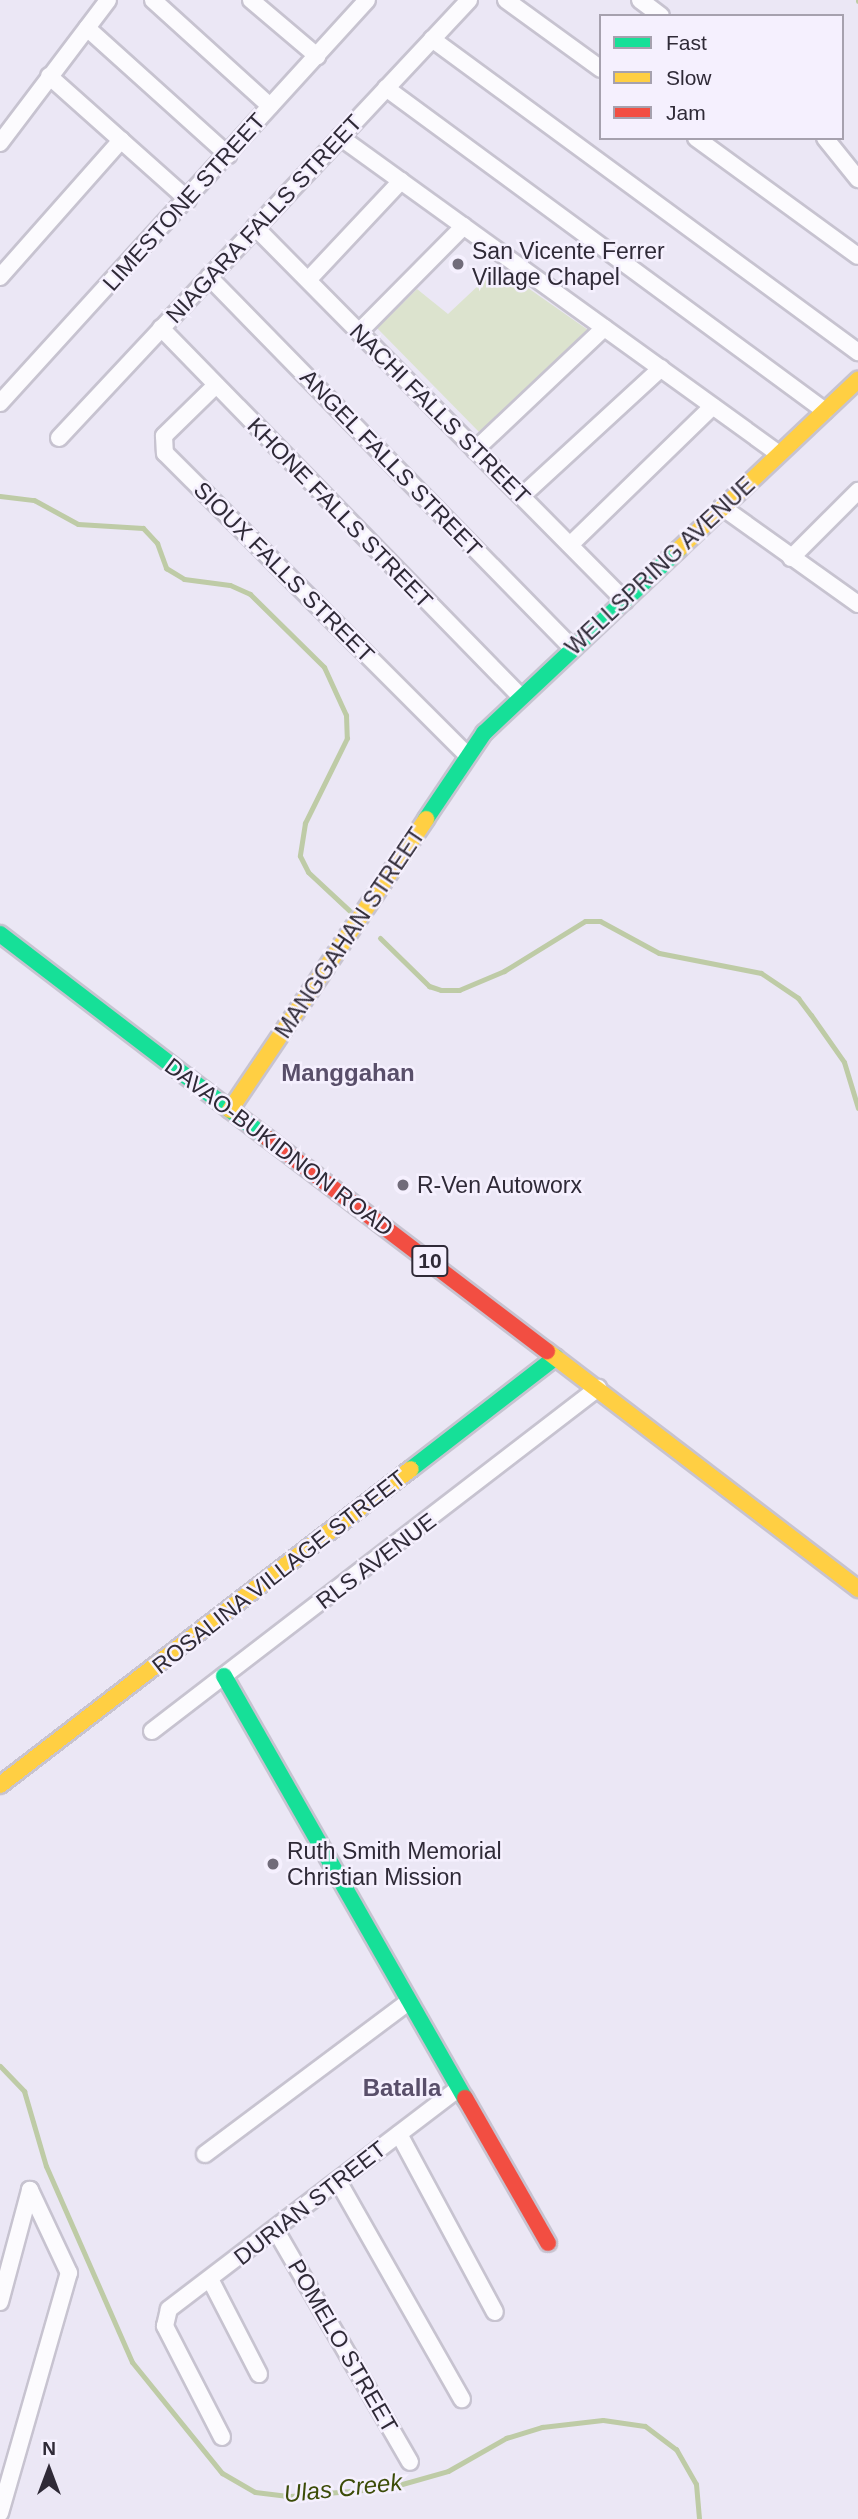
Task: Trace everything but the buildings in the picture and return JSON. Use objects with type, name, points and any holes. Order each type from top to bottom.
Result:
[{"type":"main road","name":"WELLSPRING AVENUE","points":[[467,755],[520,696],[625,601],[858,380]]},
{"type":"main road","name":"MANGGAHAN STREET","points":[[230,1110],[467,755]]},
{"type":"main road","name":"DAVAO-BUKIDNON ROAD","points":[[0,934],[858,1589]]},
{"type":"main road","name":"ROSALINA VILLAGE STREET","points":[[0,1785],[556,1357]]},
{"type":"main road","points":[[224,1676],[456,2090],[548,2242]]},
{"type":"street","points":[[0,143],[108,0]]},
{"type":"street","points":[[153,0],[270,106]]},
{"type":"street","points":[[251,0],[317,56]]},
{"type":"street","name":"NIAGARA FALLS STREET","points":[[59,438],[469,0]]},
{"type":"street","points":[[506,0],[599,68]]},
{"type":"street","name":"LIMESTONE STREET","points":[[0,403],[188,200],[317,56],[361,2]]},
{"type":"street","points":[[87,28],[228,155]]},
{"type":"street","points":[[432,39],[858,352]]},
{"type":"street","points":[[49,76],[188,200]]},
{"type":"street","points":[[386,88],[825,411]]},
{"type":"street","points":[[340,137],[779,454]]},
{"type":"street","points":[[0,277],[121,140]]},
{"type":"street","points":[[699,140],[858,256]]},
{"type":"street","points":[[827,140],[858,179]]},
{"type":"street","points":[[308,280],[401,181]]},
{"type":"street","points":[[359,332],[464,226]]},
{"type":"street","name":"NACHI FALLS STREET","points":[[255,227],[625,601]]},
{"type":"street","name":"ANGEL FALLS STREET","points":[[209,277],[573,649]]},
{"type":"street","name":"KHONE FALLS STREET","points":[[161,328],[520,696]]},
{"type":"street","points":[[475,450],[604,328]]},
{"type":"street","points":[[522,496],[661,368]]},
{"type":"street","name":"SIOUX FALLS STREET","points":[[216,385],[164,436],[165,453],[467,755]]},
{"type":"street","points":[[570,545],[713,406]]},
{"type":"street","points":[[791,558],[854,502]]},
{"type":"street","points":[[722,508],[858,604]]},
{"type":"street","name":"RLS AVENUE","points":[[152,1731],[598,1388]]},
{"type":"street","points":[[205,2154],[407,2003]]},
{"type":"street","name":"DURIAN STREET","points":[[222,2437],[164,2317],[456,2090]]},
{"type":"street","points":[[399,2134],[495,2312]]},
{"type":"street","points":[[338,2182],[462,2399]]},
{"type":"street","points":[[0,2302],[30,2190],[69,2273],[0,2513]]},
{"type":"street","name":"POMELO STREET","points":[[275,2229],[410,2462]]},
{"type":"street","points":[[210,2279],[259,2374]]},
{"type":"green space","points":[[498,267],[588,330],[481,434],[377,328],[417,289],[448,314]]},
{"type":"waterway","points":[[0,496],[34,500],[78,524],[143,528],[157,543],[166,568],[184,579],[230,585],[250,594],[324,667],[346,715],[347,738],[305,823],[300,856],[308,872],[352,913]]},
{"type":"waterway","points":[[380,938],[429,986],[441,990],[459,990],[504,971],[585,921],[600,921],[659,953],[761,973],[798,998],[811,1015],[844,1062],[858,1108]]},
{"type":"waterway","name":"Ulas Creek","points":[[0,2066],[24,2091],[46,2166],[132,2362],[222,2473],[255,2492],[290,2496],[388,2488],[448,2471],[506,2438],[542,2427],[603,2420],[645,2426],[676,2449],[696,2484],[699,2519]]},
{"type":"traffic: fast","points":[[426,819],[484,733],[678,550]]},
{"type":"traffic: fast","points":[[0,934],[267,1138]]},
{"type":"traffic: fast","points":[[411,1469],[556,1357]]},
{"type":"traffic: fast","points":[[224,1676],[465,2098]]},
{"type":"traffic: slow","points":[[678,550],[858,380]]},
{"type":"traffic: slow","points":[[230,1110],[426,819]]},
{"type":"traffic: slow","points":[[547,1351],[858,1589]]},
{"type":"traffic: slow","points":[[0,1785],[411,1469]]},
{"type":"traffic: jam","points":[[267,1138],[547,1351]]},
{"type":"traffic: jam","points":[[465,2098],[548,2243]]},
{"type":"place","name":"San Vicente Ferrer Village Chapel","points":[[458,264]]},
{"type":"place","name":"R-Ven Autoworx","points":[[403,1185]]},
{"type":"place","name":"Ruth Smith Memorial Christian Mission","points":[[273,1864]]},
{"type":"district","name":"Manggahan","points":[[348,1073]]},
{"type":"district","name":"Batalla","points":[[402,2088]]}]
